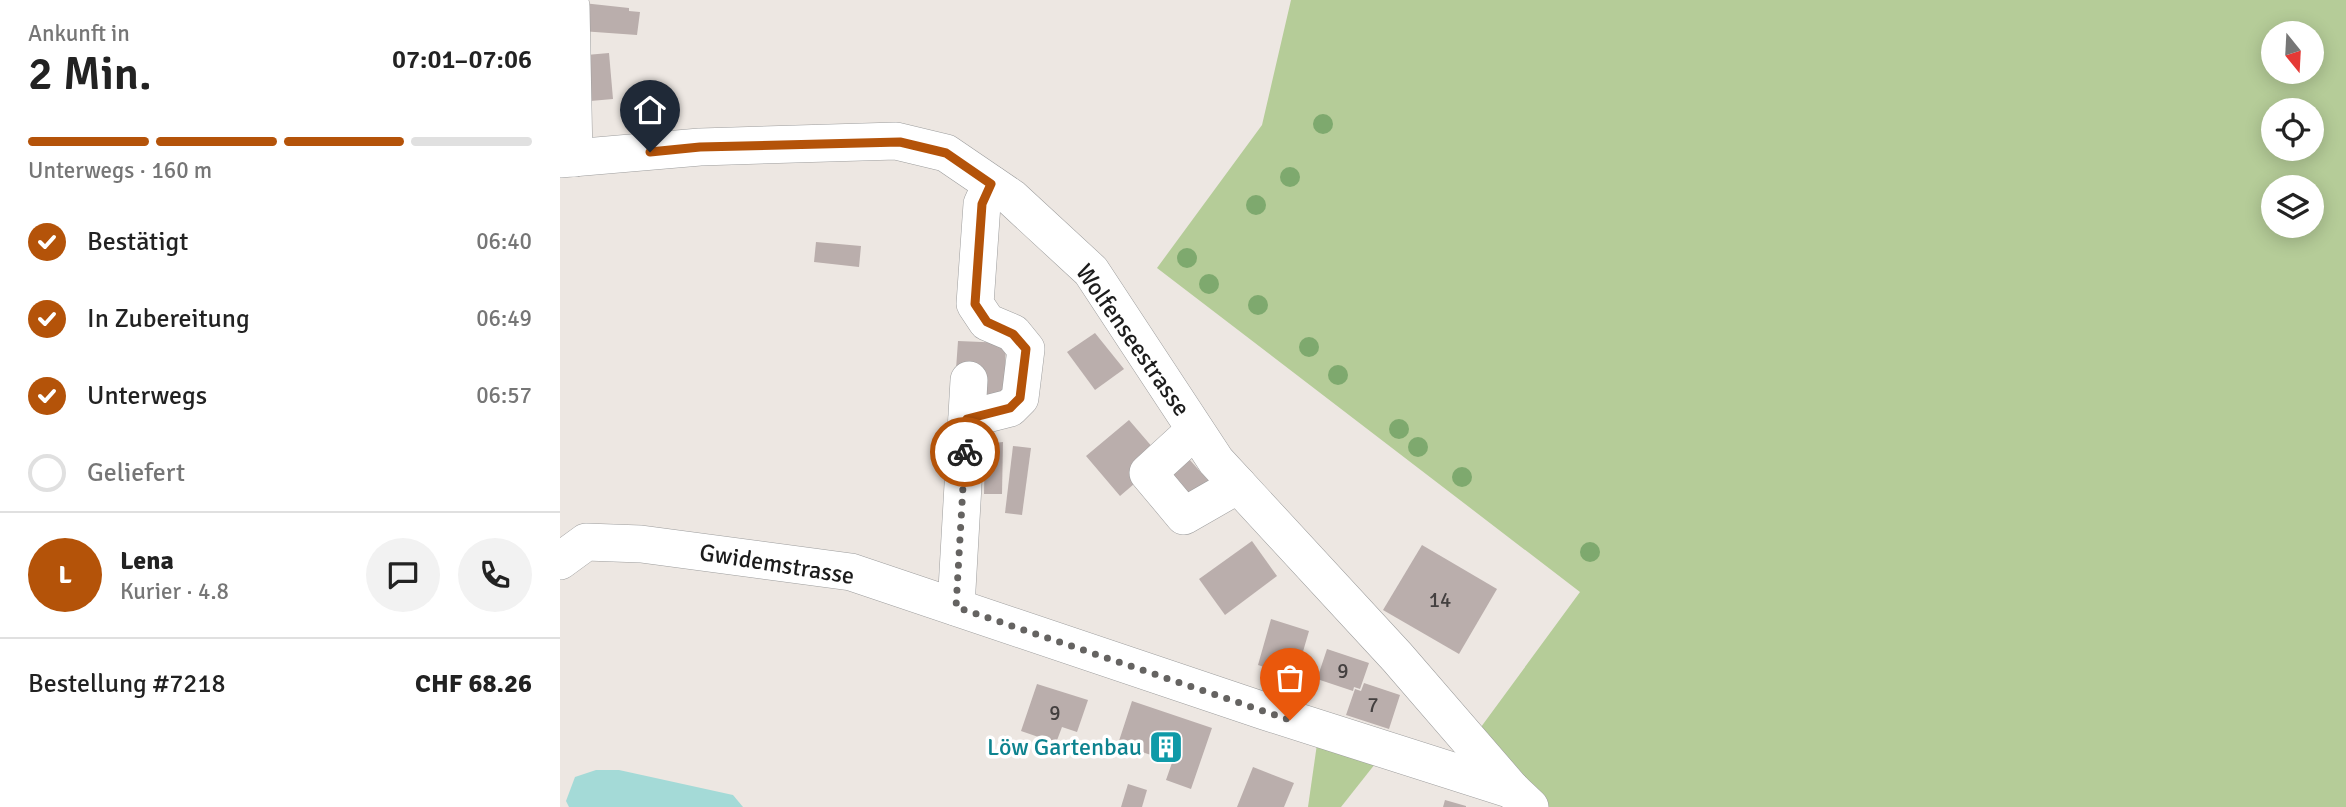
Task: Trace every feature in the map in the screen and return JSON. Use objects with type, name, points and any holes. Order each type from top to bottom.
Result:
[{"type":"street","points":[[560,6],[571,6],[567,159]]},
{"type":"street","name":"Wolfenseestrasse","points":[[567,159],[700,147],[900,142],[946,153],[1012,198],[1091,271],[1216,461],[1397,657],[1521,798]]},
{"type":"street","points":[[967,419],[1010,408],[1020,398],[1026,349],[1013,334],[987,322],[975,304],[982,204],[991,184]]},
{"type":"street","points":[[956,607],[969,380]]},
{"type":"street","points":[[1195,430],[1148,473],[1184,516],[1238,485]]},
{"type":"street","name":"Gwidemstrasse","points":[[560,561],[586,542],[641,544],[851,572],[1521,798]]},
{"type":"green space","points":[[1291,0],[2346,0],[2346,807],[1530,807],[1470,742],[1580,592],[1157,268],[1262,125]]},
{"type":"green space","points":[[1317,744],[1375,764],[1341,807],[1308,807]]},
{"type":"water","points":[[596,770],[619,770],[733,795],[743,807],[569,807],[566,801],[575,777]]},
{"type":"building","points":[[583,3],[629,8],[629,11],[640,12],[637,35],[581,31]]},
{"type":"building","points":[[609,53],[613,99],[579,102],[575,56]]},
{"type":"building","points":[[816,242],[861,246],[859,267],[814,262]]},
{"type":"building","points":[[1095,333],[1124,369],[1095,390],[1067,352]]},
{"type":"building","points":[[958,341],[1006,343],[1005,369],[1012,370],[1011,398],[982,397],[956,369]]},
{"type":"building","points":[[1129,420],[1160,456],[1131,481],[1134,484],[1120,496],[1086,456]]},
{"type":"building","points":[[1003,442],[1002,494],[984,494],[985,444]]},
{"type":"building","points":[[1013,446],[1031,448],[1022,515],[1005,513]]},
{"type":"building","points":[[1180,449],[1215,488],[1189,512],[1154,473]]},
{"type":"building","points":[[1252,541],[1277,576],[1225,615],[1199,579]]},
{"type":"building","points":[[1422,545],[1497,589],[1459,654],[1383,610]]},
{"type":"building","points":[[1271,619],[1309,631],[1302,655],[1297,654],[1290,675],[1258,665]]},
{"type":"building","points":[[1327,649],[1369,663],[1360,689],[1354,687],[1353,691],[1317,679]]},
{"type":"building","points":[[1364,683],[1400,695],[1389,729],[1346,715],[1355,689],[1361,691]]},
{"type":"building","points":[[1037,684],[1088,700],[1077,732],[1062,727],[1056,743],[1021,731]]},
{"type":"building","name":"Löw Gartenbau","points":[[1132,701],[1212,728],[1191,789],[1166,780],[1174,757],[1152,749],[1151,755],[1118,744]]},
{"type":"building","points":[[1253,767],[1294,783],[1284,807],[1237,807]]},
{"type":"building","points":[[1128,784],[1147,790],[1142,807],[1121,807]]},
{"type":"building","points":[[1445,800],[1466,806],[1466,807],[1443,807]]},
{"type":"way so far","points":[[965,452],[956,607],[1290,720]]},
{"type":"place","name":"Löw Gartenbau","points":[[1166,747]]},
{"type":"route","points":[[650,152],[700,147],[900,142],[946,153],[991,184],[982,204],[975,304],[987,322],[1013,334],[1026,349],[1020,398],[1010,408],[967,419],[965,452]]}]
